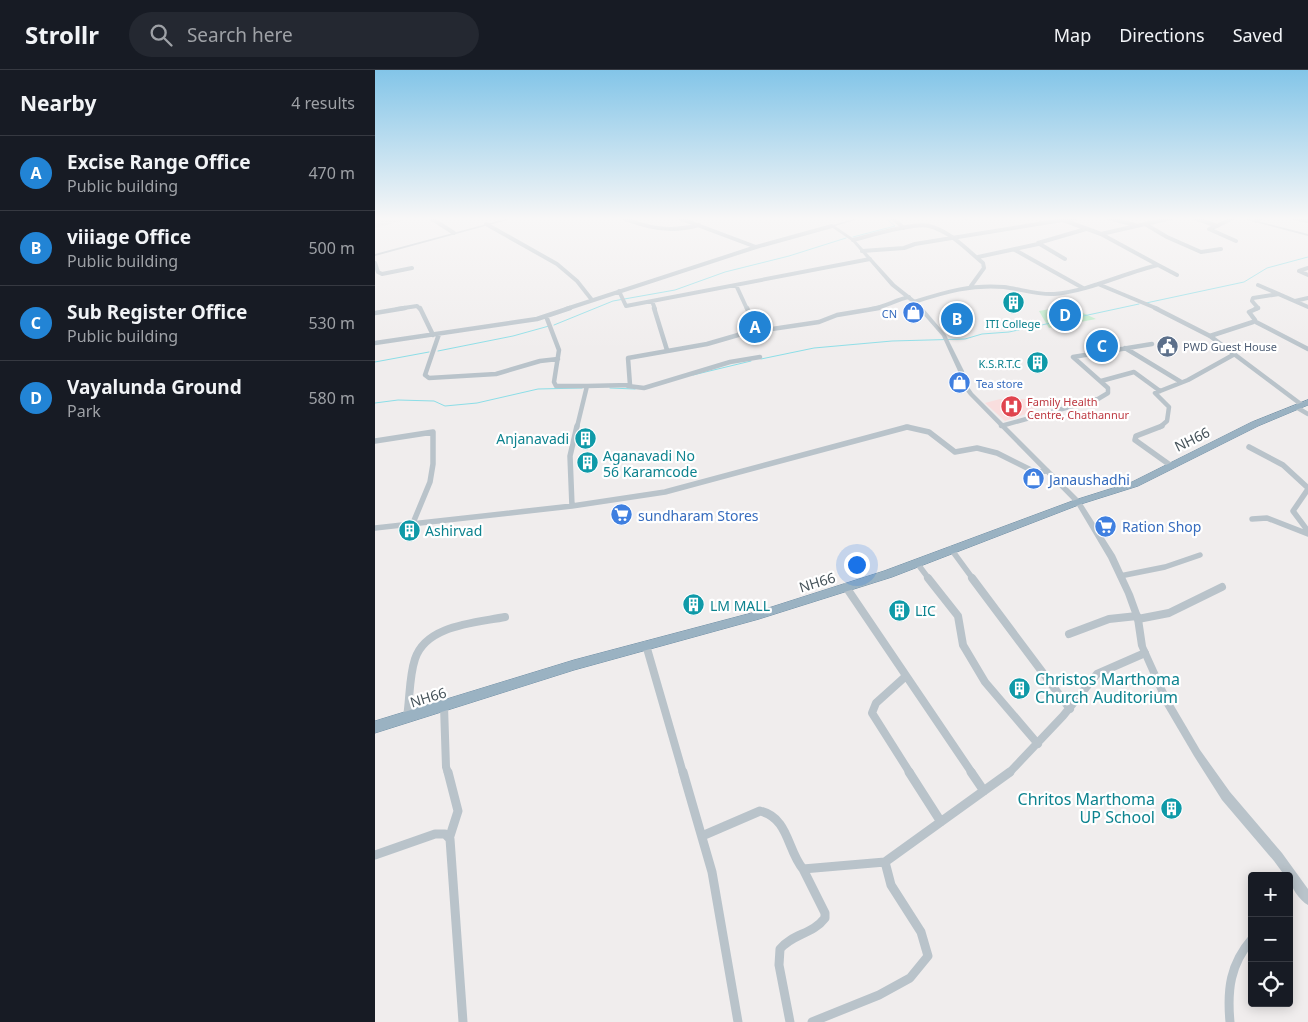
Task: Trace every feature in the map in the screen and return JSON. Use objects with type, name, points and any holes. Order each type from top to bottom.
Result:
[{"type":"highway","name":"NH66","points":[[375,727],[646,644],[759,615],[917,563],[1078,502],[1135,484],[1170,464],[1255,424],[1303,407]]},
{"type":"street","points":[[552,261],[577,281],[592,300]]},
{"type":"street","points":[[375,343],[509,324],[547,316],[712,261]]},
{"type":"street","points":[[619,292],[626,306],[857,261]]},
{"type":"street","points":[[872,261],[893,285],[914,302],[944,336],[961,371],[963,383],[971,394],[1078,502],[1112,557],[1138,618],[1142,646],[1167,702],[1197,753],[1226,796],[1278,857],[1308,899]]},
{"type":"street","points":[[971,286],[984,268],[982,261]]},
{"type":"street","points":[[1035,261],[1083,288]]},
{"type":"street","points":[[1153,261],[1177,275]]},
{"type":"street","points":[[375,263],[378,272],[382,274],[412,268]]},
{"type":"street","points":[[914,302],[954,288],[971,286],[1003,287],[1053,294],[1098,284],[1129,272],[1158,265]]},
{"type":"street","points":[[1308,268],[1299,271],[1308,275]]},
{"type":"street","points":[[1098,284],[1157,309],[1210,336],[1303,407]]},
{"type":"street","points":[[736,285],[757,331]]},
{"type":"street","points":[[1257,285],[1308,307]]},
{"type":"street","points":[[1279,294],[1253,298],[1252,301],[1258,308],[1249,314],[1254,321],[1308,349]]},
{"type":"street","points":[[628,386],[631,384],[628,358],[707,344],[757,331],[819,322],[837,315],[885,307],[895,300],[909,297]]},
{"type":"street","points":[[1294,301],[1308,298]]},
{"type":"street","points":[[652,301],[667,350]]},
{"type":"street","points":[[375,313],[418,306],[436,334],[425,375],[429,378],[496,374],[540,361],[558,358]]},
{"type":"street","points":[[547,316],[558,344],[554,382],[556,386],[592,385],[644,388],[730,362],[760,356]]},
{"type":"street","points":[[1210,336],[1254,321]]},
{"type":"street","points":[[1001,426],[1098,399],[1109,391],[1101,380],[1073,357],[1152,344]]},
{"type":"street","points":[[1125,348],[1181,382]]},
{"type":"street","points":[[1170,464],[1137,443],[1135,438],[1139,434],[1160,428],[1165,424],[1169,407],[1155,394],[1233,355]]},
{"type":"street","points":[[1101,380],[1137,372],[1161,391]]},
{"type":"street","points":[[572,506],[571,456],[587,386]]},
{"type":"street","points":[[375,528],[572,506],[665,492],[907,427],[929,432],[955,452],[977,448],[997,453],[1035,472],[1047,471]]},
{"type":"street","points":[[375,441],[433,432],[433,464],[430,482],[413,523]]},
{"type":"street","points":[[1249,447],[1283,465],[1308,489],[1293,511],[1308,533]]},
{"type":"street","points":[[1252,520],[1267,518],[1308,533]]},
{"type":"street","points":[[951,550],[1069,709]]},
{"type":"street","points":[[1120,576],[1165,567],[1200,555]]},
{"type":"street","points":[[917,563],[958,616],[963,645],[985,682],[1037,744]]},
{"type":"street","points":[[846,587],[984,791]]},
{"type":"street","points":[[1069,634],[1109,619],[1138,618],[1169,613],[1222,587]]},
{"type":"street","points":[[407,717],[415,658],[420,647],[451,628],[505,617]]},
{"type":"street","points":[[646,644],[712,872],[738,1022]]},
{"type":"street","points":[[803,869],[885,862],[1009,774],[1069,709],[1097,674],[1145,653]]},
{"type":"street","points":[[906,676],[876,703],[872,713],[941,822]]},
{"type":"street","points":[[444,706],[446,767],[457,802],[457,811],[450,836],[452,842],[463,1022]]},
{"type":"street","points":[[702,836],[761,811],[767,811],[778,819],[798,863],[803,869],[825,913],[825,918],[816,929],[787,942],[780,950],[779,965],[790,1022]]},
{"type":"street","points":[[375,855],[435,834],[444,832],[450,836]]},
{"type":"street","points":[[812,1022],[879,995],[910,978],[928,956],[921,932],[891,885],[885,862]]},
{"type":"street","points":[[1230,1022],[1228,1004],[1230,977],[1236,957],[1248,944]]},
{"type":"shaded area","name":"Family Health Centre, Chathannur","points":[[1000,399],[1027,399],[1035,411],[1005,421],[985,403]]},
{"type":"green space","points":[[1068,306],[1096,319],[1049,328],[1039,311]]},
{"type":"waterway","points":[[554,325],[613,301],[675,290],[725,272],[767,261]]},
{"type":"waterway","points":[[1146,303],[1244,282],[1267,268],[1292,261]]},
{"type":"waterway","points":[[761,359],[814,348],[892,341],[965,339],[982,334],[1009,332],[1139,304]]},
{"type":"waterway","points":[[438,351],[513,336],[549,326]]},
{"type":"waterway","points":[[375,362],[429,352]]},
{"type":"waterway","points":[[693,375],[751,361]]},
{"type":"waterway","points":[[375,403],[398,400],[434,401],[445,406],[477,403],[538,389],[582,388]]},
{"type":"waterway","points":[[610,388],[635,389]]},
{"type":"place","name":"ITI College","points":[[1013,302]]},
{"type":"place","name":"CN","points":[[913,313]]},
{"type":"place","name":"Vayalunda Ground","points":[[1065,315]]},
{"type":"place","name":"viiiage Office","points":[[957,319]]},
{"type":"place","name":"Excise Range Office","points":[[755,327]]},
{"type":"place","name":"Sub Register Office","points":[[1102,346]]},
{"type":"place","name":"PWD Guest House","points":[[1167,346]]},
{"type":"place","name":"K.S.R.T.C","points":[[1037,363]]},
{"type":"place","name":"Tea store","points":[[960,383]]},
{"type":"place","name":"Family Health Centre, Chathannur","points":[[1011,407]]},
{"type":"place","name":"Anjanavadi","points":[[585,438]]},
{"type":"place","name":"Aganavadi No 56 Karamcode","points":[[587,463]]},
{"type":"place","name":"Janaushadhi","points":[[1033,479]]},
{"type":"place","name":"sundharam Stores","points":[[622,515]]},
{"type":"place","name":"Ration Shop","points":[[1106,526]]},
{"type":"place","name":"Ashirvad","points":[[409,530]]},
{"type":"place","name":"LM MALL","points":[[694,605]]},
{"type":"place","name":"LIC","points":[[899,610]]},
{"type":"place","name":"Christos Marthoma Church Auditorium","points":[[1019,688]]},
{"type":"place","name":"Chritos Marthoma UP School","points":[[1171,808]]}]
